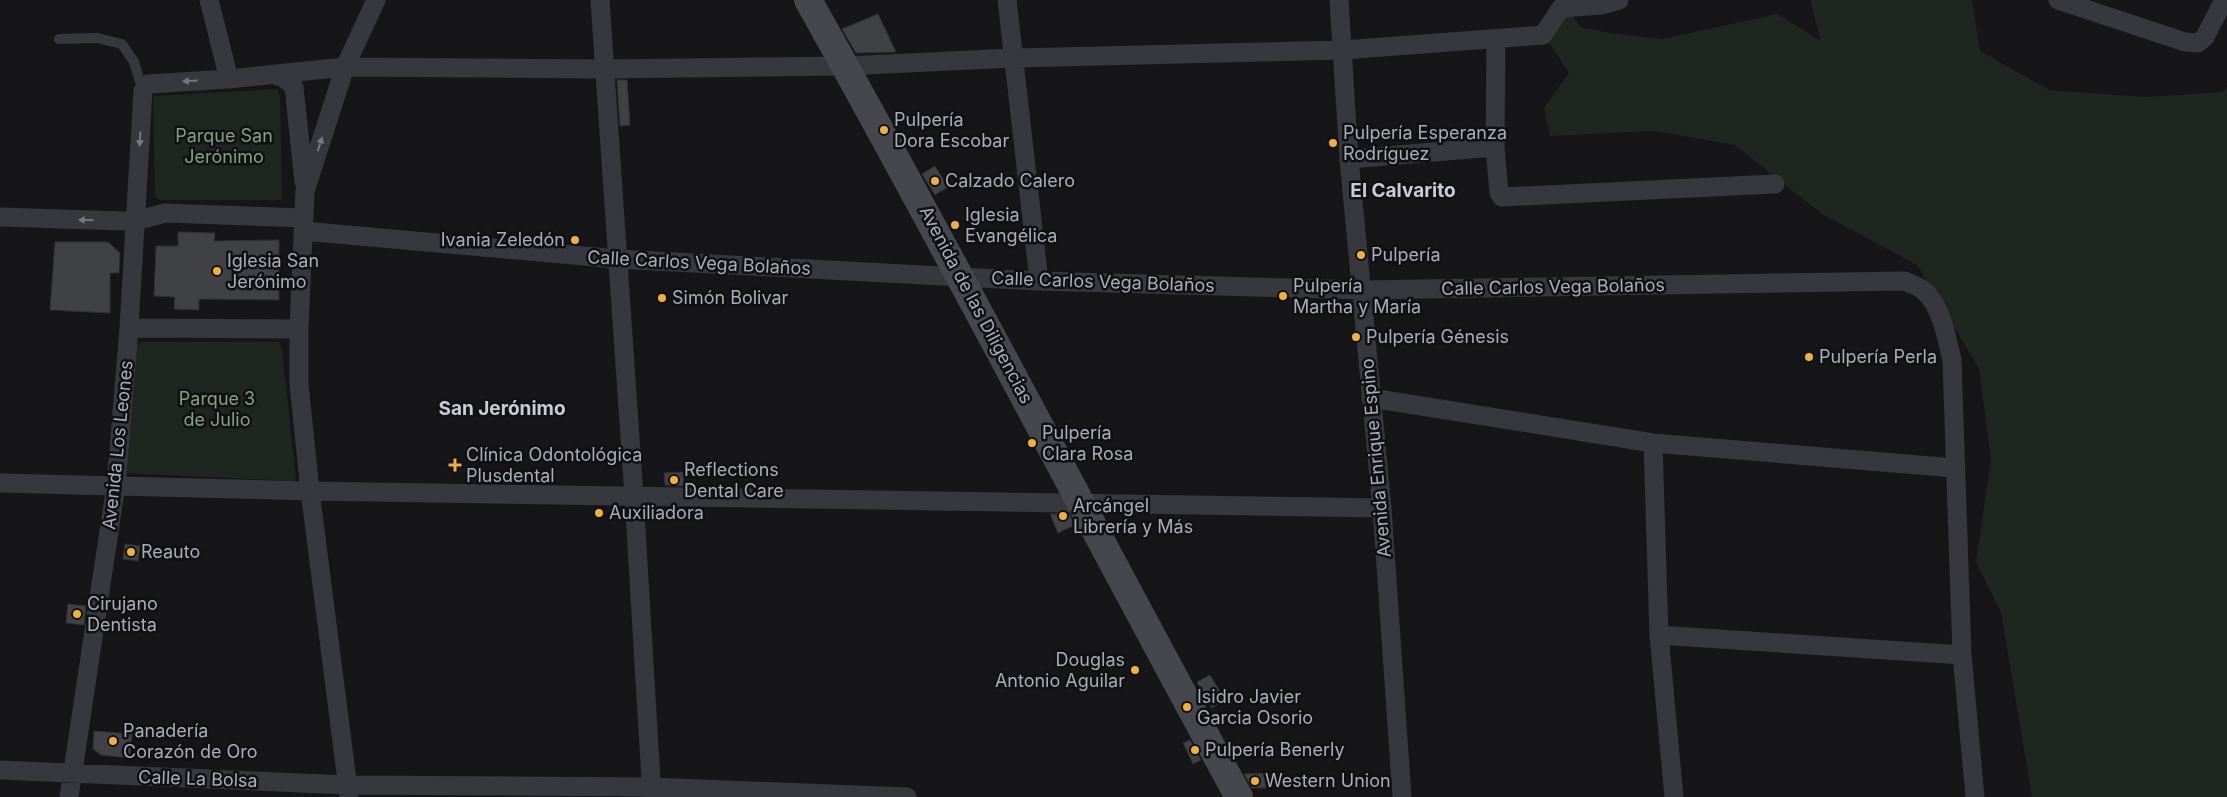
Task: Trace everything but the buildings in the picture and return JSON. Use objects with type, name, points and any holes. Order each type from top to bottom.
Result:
[{"type":"street","points":[[209,0],[229,79]]},
{"type":"street","points":[[305,191],[345,67],[376,0]]},
{"type":"street","points":[[600,0],[652,792]]},
{"type":"street","name":"Avenida de las Diligencias","points":[[808,0],[961,276],[1122,582],[1239,797]]},
{"type":"street","points":[[1007,0],[1040,280]]},
{"type":"street","name":"Avenida Enrique Espino","points":[[1339,0],[1349,159],[1382,508],[1402,797]]},
{"type":"street","points":[[142,91],[150,84],[229,79],[345,67],[605,69],[845,66],[1013,58],[1343,50],[1543,35],[1557,4],[1601,5],[1619,0]]},
{"type":"street","points":[[2058,0],[2185,42],[2198,43],[2205,37],[2224,0]]},
{"type":"street","points":[[1496,39],[1495,147],[1499,193],[1506,198],[1775,184]]},
{"type":"street","points":[[296,96],[300,83],[305,77],[320,71]]},
{"type":"street","points":[[274,75],[284,78],[291,83],[296,96],[305,191],[299,329],[299,384],[310,491],[349,791]]},
{"type":"street","name":"Avenida Los Leones","points":[[69,797],[116,485],[129,328],[142,91]]},
{"type":"street","points":[[1349,159],[1495,147]]},
{"type":"street","name":"Calle Carlos Vega Bolaños","points":[[0,217],[135,220],[165,213],[304,224],[617,260],[1040,280],[1362,290],[1905,281],[1924,291],[1937,309],[1945,332],[1952,360],[1955,468]]},
{"type":"street","points":[[129,328],[299,329]]},
{"type":"street","points":[[1371,398],[1653,443],[1955,468],[1962,655],[1975,797]]},
{"type":"street","points":[[1653,443],[1659,635],[1674,797]]},
{"type":"street","points":[[0,483],[310,491],[1382,508]]},
{"type":"street","points":[[1659,635],[1962,655]]},
{"type":"street","name":"Calle La Bolsa","points":[[0,770],[349,791],[652,792],[907,797]]},
{"type":"lane","points":[[59,39],[97,38],[122,44],[134,62],[142,91]]},
{"type":"green space","points":[[1810,0],[1972,0],[1980,51],[2049,90],[2145,97],[2223,92],[2227,86],[2227,797],[2032,797],[2001,612],[1976,562],[1991,459],[1979,369],[1917,265],[1822,214],[1735,145],[1654,131],[1550,136],[1544,108],[1569,73],[1546,38],[1570,10],[1580,27],[1610,33],[1663,39],[1777,14],[1821,41]]},
{"type":"green space","name":"Parque San Jerónimo","points":[[277,89],[280,95],[281,200],[161,200],[155,197],[153,100],[155,96]]},
{"type":"green space","name":"Parque 3 de Julio","points":[[279,342],[282,349],[296,479],[294,481],[126,473],[136,347],[138,343]]},
{"type":"place","name":"Pulpería Dora Escobar","points":[[884,130]]},
{"type":"place","name":"Pulpería Esperanza Rodríguez","points":[[1333,143]]},
{"type":"place","name":"Calzado Calero","points":[[935,181]]},
{"type":"place","name":"Iglesia Evangélica","points":[[955,225]]},
{"type":"place","name":"Ivania Zeledón","points":[[575,240]]},
{"type":"place","name":"Pulpería","points":[[1361,255]]},
{"type":"place","name":"Iglesia San Jerónimo","points":[[217,271]]},
{"type":"place","name":"Pulpería Martha y María","points":[[1283,296]]},
{"type":"place","name":"Simón Bolivar","points":[[662,298]]},
{"type":"place","name":"Pulpería Génesis","points":[[1356,337]]},
{"type":"place","name":"Pulpería Perla","points":[[1809,357]]},
{"type":"place","name":"Pulpería Clara Rosa","points":[[1032,443]]},
{"type":"place","name":"Clínica Odontológica Plusdental","points":[[455,465]]},
{"type":"place","name":"Reflections Dental Care","points":[[674,480]]},
{"type":"place","name":"Auxiliadora","points":[[599,513]]},
{"type":"place","name":"Arcángel Librería y Más","points":[[1063,516]]},
{"type":"place","name":"Reauto","points":[[131,552]]},
{"type":"place","name":"Cirujano Dentista","points":[[77,614]]},
{"type":"place","name":"Douglas Antonio Aguilar","points":[[1135,670]]},
{"type":"place","name":"Isidro Javier Garcia Osorio","points":[[1187,707]]},
{"type":"place","name":"Panadería Corazón de Oro","points":[[113,741]]},
{"type":"place","name":"Pulpería Benerly","points":[[1195,750]]},
{"type":"place","name":"Western Union","points":[[1255,781]]},
{"type":"district","name":"El Calvarito","points":[[1403,190]]},
{"type":"district","name":"San Jerónimo","points":[[502,408]]}]
